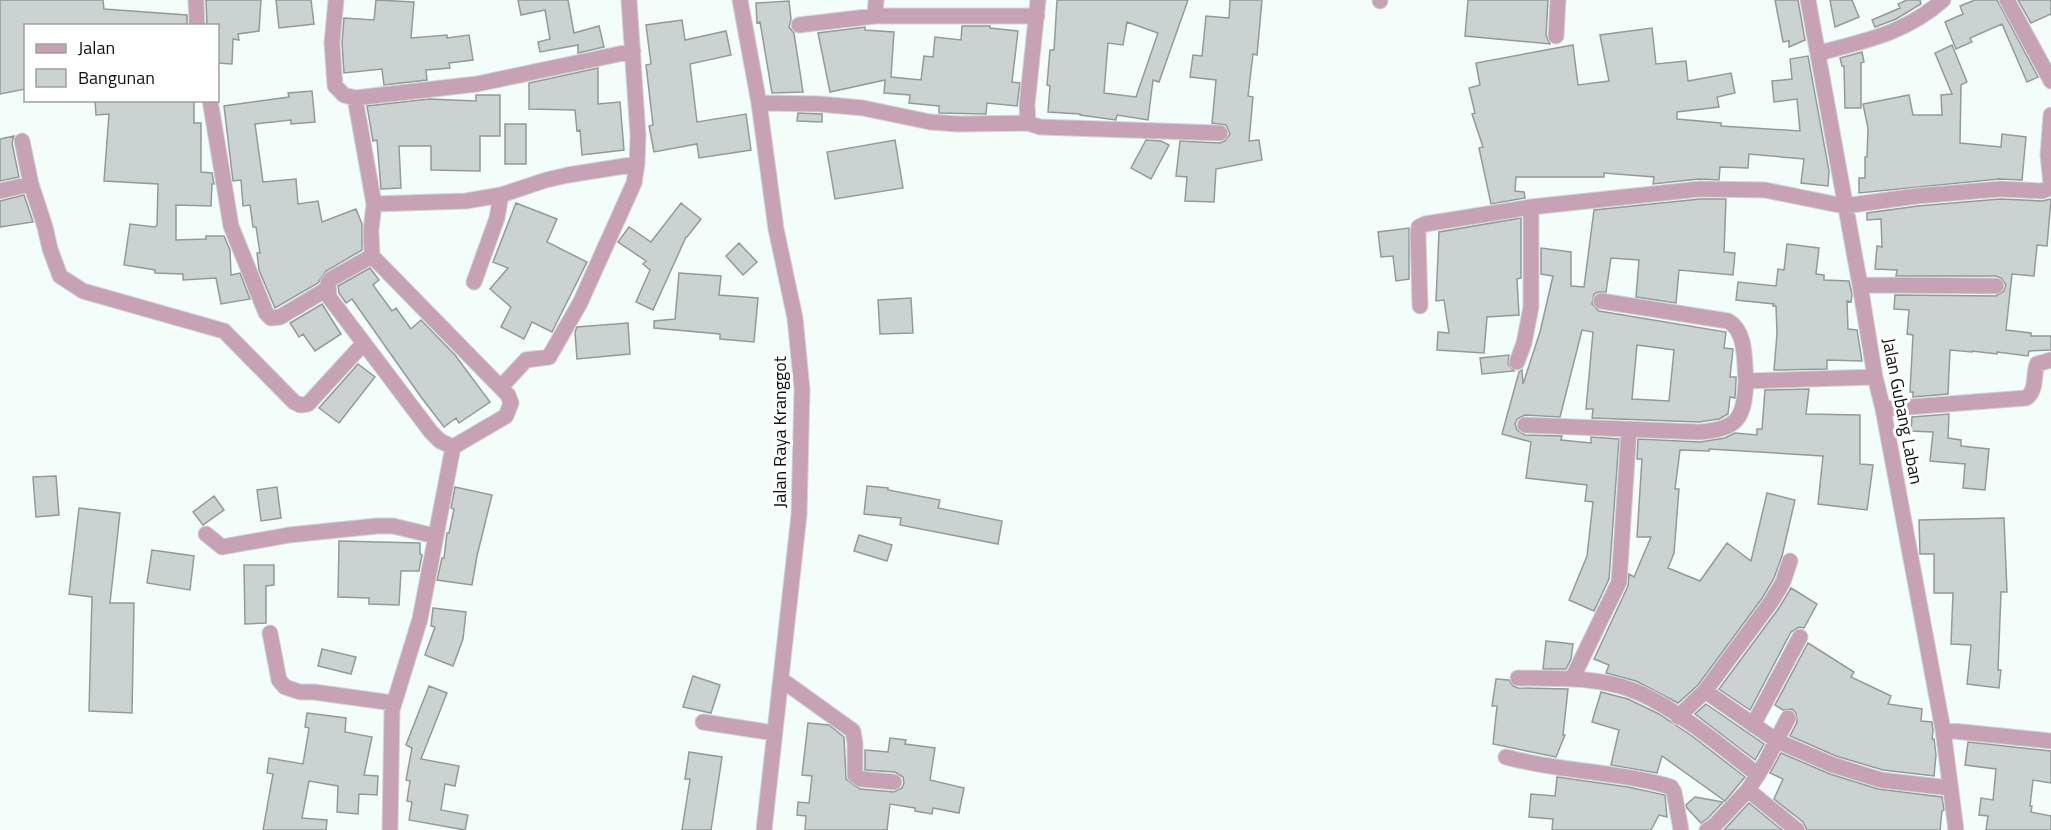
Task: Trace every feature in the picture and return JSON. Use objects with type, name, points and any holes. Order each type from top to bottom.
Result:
[{"type":"street","points":[[196,0],[197,24]]},
{"type":"street","points":[[336,0],[332,43],[335,86],[344,95],[355,98],[477,84],[633,51]]},
{"type":"street","points":[[501,387],[526,360],[549,357],[580,303],[634,183],[638,136],[629,0]]},
{"type":"street","name":"Jalan Raya Kranggot","points":[[740,0],[759,103],[776,229],[795,318],[802,389],[799,515],[764,830]]},
{"type":"street","points":[[875,16],[876,0]]},
{"type":"street","points":[[1028,123],[1027,105],[1038,0]]},
{"type":"street","points":[[1556,36],[1558,0]]},
{"type":"street","name":"Jalan Gubang Laban","points":[[1808,0],[1875,377],[1942,730],[1956,830]]},
{"type":"street","points":[[1819,53],[1897,31],[1928,14],[1943,0]]},
{"type":"street","points":[[2007,0],[2051,81]]},
{"type":"street","points":[[799,25],[875,16],[1037,16]]},
{"type":"street","points":[[355,98],[374,204],[371,230],[372,256],[501,387],[508,395],[511,404],[506,416],[453,447],[420,619],[393,703],[390,830]]},
{"type":"street","points":[[210,102],[231,226],[267,313],[271,318],[280,317],[327,289]]},
{"type":"street","points":[[759,103],[819,104],[863,108],[930,122],[958,124],[1028,123],[1040,127],[1220,134]]},
{"type":"street","points":[[1420,306],[1419,227],[1425,224],[1531,207],[1700,189],[1765,190],[1844,206],[1917,196],[2000,189],[2042,191],[2050,188],[2051,184],[2048,155],[2051,115]]},
{"type":"street","points":[[22,141],[31,184],[60,276],[83,291],[224,331],[294,402],[300,405],[308,404],[363,344]]},
{"type":"street","points":[[374,204],[466,201],[501,195],[546,180],[637,164]]},
{"type":"street","points":[[0,191],[31,184]]},
{"type":"street","points":[[474,282],[497,218],[501,195]]},
{"type":"street","points":[[1517,362],[1524,343],[1531,307],[1531,207]]},
{"type":"street","points":[[372,256],[331,279],[327,289],[329,297],[431,432],[440,441],[453,447]]},
{"type":"street","points":[[1860,285],[1996,286]]},
{"type":"street","points":[[1526,425],[1699,432],[1727,428],[1735,423],[1741,412],[1746,381],[1740,333],[1734,325],[1728,321],[1601,301]]},
{"type":"street","points":[[1882,409],[2026,398],[2031,395],[2034,388],[2037,364],[2051,360]]},
{"type":"street","points":[[1746,381],[1875,377]]},
{"type":"street","points":[[1572,679],[1619,582],[1629,429]]},
{"type":"street","points":[[206,534],[222,548],[289,535],[377,526],[393,526],[435,536]]},
{"type":"street","points":[[1678,717],[1705,691],[1771,602],[1783,582],[1791,561]]},
{"type":"street","points":[[270,633],[279,680],[290,690],[393,703]]},
{"type":"street","points":[[1753,725],[1800,637]]},
{"type":"street","points":[[1518,678],[1572,679],[1601,682],[1630,689],[1657,702],[1758,775]]},
{"type":"street","points":[[782,680],[853,731],[855,775],[861,778],[894,782]]},
{"type":"street","points":[[1705,691],[1777,741],[1833,765],[1881,780],[1950,788]]},
{"type":"street","points":[[1707,830],[1714,826],[1748,790],[1788,718]]},
{"type":"street","points":[[703,722],[774,733]]},
{"type":"street","points":[[1942,730],[2051,741]]},
{"type":"street","points":[[1506,757],[1535,765],[1585,770],[1671,787],[1681,830]]},
{"type":"street","points":[[1748,790],[1786,827]]},
{"type":"building","points":[[0,0],[103,0],[104,9],[187,15],[187,24],[24,24],[24,89],[0,94]]},
{"type":"building","points":[[206,0],[261,0],[259,31],[238,34],[239,40],[233,39],[232,64],[219,63],[219,24],[207,24]]},
{"type":"building","points":[[276,0],[311,0],[314,24],[279,28]]},
{"type":"building","points":[[376,0],[414,2],[411,38],[447,35],[447,38],[469,35],[473,60],[449,63],[450,68],[426,70],[427,80],[384,85],[382,69],[344,73],[342,43],[344,18],[374,20]]},
{"type":"building","points":[[518,0],[568,0],[574,33],[599,26],[604,47],[578,53],[578,45],[540,52],[538,42],[550,39],[545,10],[521,15]]},
{"type":"building","points":[[1057,0],[1188,0],[1159,82],[1153,80],[1148,120],[1117,115],[1116,120],[1048,112],[1050,86],[1047,85],[1050,50],[1054,50]],"holes":[[[1127,22],[1158,33],[1136,97],[1104,93],[1108,43],[1123,45]]]},
{"type":"building","points":[[1230,0],[1262,0],[1257,55],[1253,54],[1248,96],[1253,97],[1249,141],[1259,140],[1262,160],[1216,169],[1214,202],[1185,201],[1187,177],[1176,176],[1180,141],[1220,143],[1225,141],[1230,134],[1226,125],[1212,123],[1216,80],[1190,77],[1193,55],[1202,56],[1206,16],[1229,18]]},
{"type":"building","points":[[1468,0],[1548,0],[1546,35],[1550,44],[1465,36]]},
{"type":"building","points":[[1775,0],[1798,0],[1805,40],[1789,47],[1789,41],[1783,42]]},
{"type":"building","points":[[1830,0],[1852,0],[1859,17],[1835,27]]},
{"type":"building","points":[[1907,0],[1920,0],[1921,4],[1896,19],[1875,27],[1872,20],[1900,8],[1898,4]]},
{"type":"building","points":[[1975,0],[1997,0],[2038,77],[2027,82],[2002,24],[1970,38],[1972,42],[1956,49],[1945,22],[1963,14],[1960,6]]},
{"type":"building","points":[[2018,0],[2051,0],[2051,14],[2031,23]]},
{"type":"building","points":[[789,1],[791,19],[789,27],[794,33],[803,92],[772,93],[760,22],[757,23],[756,3]]},
{"type":"building","points":[[682,20],[685,40],[726,31],[731,55],[690,64],[697,122],[746,114],[751,150],[699,158],[697,144],[654,152],[649,126],[653,125],[646,65],[651,64],[646,25]]},
{"type":"building","points":[[962,26],[990,26],[990,28],[1018,31],[1012,82],[1020,83],[1017,106],[987,103],[986,114],[939,113],[939,106],[909,103],[910,95],[884,93],[885,80],[830,92],[818,33],[865,27],[865,30],[894,32],[891,77],[921,80],[924,56],[933,57],[935,37],[961,40]]},
{"type":"building","points":[[1652,28],[1656,64],[1686,61],[1688,81],[1731,73],[1735,93],[1717,97],[1719,107],[1677,112],[1677,119],[1721,123],[1721,126],[1800,131],[1797,99],[1774,102],[1772,81],[1792,79],[1790,59],[1808,56],[1829,171],[1828,186],[1801,183],[1804,159],[1749,154],[1748,168],[1720,167],[1719,180],[1699,179],[1653,184],[1654,177],[1604,173],[1604,177],[1516,177],[1515,191],[1524,192],[1525,198],[1491,204],[1479,148],[1483,147],[1472,114],[1475,113],[1469,88],[1480,85],[1476,63],[1573,45],[1578,85],[1609,81],[1600,35]]},
{"type":"building","points":[[1952,45],[1967,82],[1961,85],[1960,143],[2001,147],[2002,134],[2026,137],[2022,180],[1999,179],[1859,193],[1859,178],[1865,178],[1865,157],[1867,157],[1868,128],[1863,104],[1909,95],[1913,115],[1942,115],[1941,95],[1952,94],[1935,53]]},
{"type":"building","points":[[1862,52],[1864,62],[1861,63],[1861,108],[1845,108],[1844,66],[1840,58]]},
{"type":"building","points":[[598,68],[598,104],[620,102],[624,150],[582,155],[580,130],[577,131],[575,110],[529,109],[529,83]]},
{"type":"building","points":[[312,91],[315,122],[291,124],[291,120],[255,124],[263,182],[296,179],[298,204],[318,201],[322,222],[356,209],[362,224],[362,250],[326,271],[318,283],[275,308],[259,270],[257,253],[260,253],[250,205],[243,206],[241,180],[233,181],[224,106],[289,97],[288,93]]},
{"type":"building","points":[[476,95],[500,95],[500,136],[480,136],[480,171],[431,170],[431,146],[399,146],[401,188],[381,189],[377,140],[373,141],[367,106],[429,99],[476,101]]},
{"type":"building","points":[[95,102],[194,102],[194,123],[201,123],[201,172],[212,173],[214,184],[212,184],[211,206],[176,205],[176,240],[224,236],[230,250],[231,275],[240,273],[250,299],[221,304],[216,278],[183,280],[183,274],[155,273],[155,270],[124,265],[130,224],[155,227],[157,225],[158,184],[104,181],[109,114],[96,115]]},
{"type":"building","points":[[798,113],[822,114],[822,122],[797,121]]},
{"type":"building","points":[[505,124],[526,124],[526,164],[505,164]]},
{"type":"building","points":[[14,136],[12,143],[19,177],[0,181],[0,139]]},
{"type":"building","points":[[895,140],[903,188],[835,199],[827,152]]},
{"type":"building","points":[[1146,140],[1161,141],[1169,145],[1151,179],[1131,168]]},
{"type":"building","points":[[24,195],[33,222],[0,227],[0,201]]},
{"type":"building","points":[[1700,199],[1726,199],[1724,252],[1735,253],[1733,275],[1679,270],[1676,303],[1636,297],[1639,260],[1611,258],[1606,292],[1594,294],[1592,304],[1599,311],[1726,332],[1724,348],[1733,349],[1730,377],[1736,377],[1736,381],[1735,398],[1730,397],[1728,414],[1719,419],[1699,422],[1592,418],[1593,409],[1586,409],[1593,332],[1582,330],[1560,417],[1525,415],[1517,419],[1515,424],[1517,430],[1525,435],[1562,436],[1561,440],[1591,443],[1591,437],[1619,439],[1609,579],[1594,611],[1569,600],[1587,556],[1593,502],[1585,501],[1587,485],[1526,478],[1531,442],[1502,434],[1519,372],[1522,370],[1523,384],[1540,332],[1553,276],[1541,274],[1541,248],[1571,252],[1571,286],[1584,287],[1594,210]],"holes":[[[1637,345],[1674,350],[1669,401],[1632,399]]]},
{"type":"building","points":[[2000,199],[2042,201],[2051,199],[2047,246],[2037,245],[2034,276],[2012,274],[2006,330],[2031,333],[2031,336],[2051,336],[2051,350],[2029,351],[2028,356],[1950,350],[1948,394],[1913,397],[1913,392],[1910,392],[1913,335],[1907,334],[1909,310],[1894,309],[1895,295],[1996,296],[2004,291],[2006,285],[2001,278],[1996,276],[1896,276],[1897,270],[1875,269],[1877,246],[1882,247],[1881,219],[1867,220],[1867,213]]},
{"type":"building","points":[[516,203],[557,219],[547,242],[587,262],[552,332],[532,322],[524,339],[501,327],[511,307],[490,289],[508,268],[493,262]]},
{"type":"building","points":[[681,203],[701,219],[686,237],[653,310],[636,302],[650,270],[643,264],[646,261],[618,242],[629,227],[651,242]]},
{"type":"building","points":[[1521,218],[1521,278],[1517,279],[1519,315],[1487,317],[1484,353],[1437,350],[1438,332],[1449,333],[1444,300],[1436,301],[1439,232]]},
{"type":"building","points":[[1409,228],[1409,279],[1396,281],[1393,256],[1381,257],[1378,232]]},
{"type":"building","points":[[739,243],[757,262],[743,275],[726,256]]},
{"type":"building","points":[[1787,244],[1819,248],[1816,274],[1824,275],[1824,280],[1849,281],[1852,294],[1851,302],[1847,301],[1848,329],[1857,330],[1862,361],[1827,360],[1827,369],[1774,370],[1777,334],[1776,306],[1736,300],[1738,282],[1776,286],[1778,269],[1784,270]]},
{"type":"building","points":[[370,268],[379,280],[373,285],[392,311],[396,308],[411,329],[421,320],[455,355],[490,402],[459,423],[456,418],[444,427],[352,299],[346,303],[339,293],[338,286]]},
{"type":"building","points":[[679,273],[721,276],[719,295],[758,298],[754,342],[720,339],[720,334],[654,328],[654,321],[675,319]]},
{"type":"building","points":[[911,298],[913,333],[880,334],[878,300]]},
{"type":"building","points":[[322,304],[341,334],[315,351],[303,334],[299,337],[290,323]]},
{"type":"building","points":[[628,323],[630,354],[577,359],[575,332],[577,327]]},
{"type":"building","points":[[1509,355],[1508,364],[1514,371],[1482,374],[1480,358]]},
{"type":"building","points":[[358,364],[375,377],[339,423],[319,408]]},
{"type":"building","points":[[1809,389],[1806,414],[1860,415],[1860,464],[1873,465],[1867,510],[1818,504],[1823,456],[1709,449],[1709,451],[1680,450],[1675,489],[1679,489],[1674,553],[1668,568],[1700,581],[1727,543],[1751,561],[1767,493],[1795,500],[1782,556],[1774,578],[1763,597],[1698,685],[1678,703],[1636,681],[1606,673],[1609,665],[1594,659],[1628,586],[1629,574],[1634,577],[1651,537],[1637,537],[1642,459],[1637,459],[1638,439],[1700,442],[1725,438],[1735,433],[1757,435],[1757,429],[1762,429],[1765,390]]},
{"type":"building","points":[[1949,414],[1948,438],[1961,440],[1961,446],[1989,449],[1985,490],[1963,488],[1965,464],[1930,461],[1933,432],[1911,431],[1912,417]]},
{"type":"building","points":[[56,476],[59,515],[36,517],[33,477]]},
{"type":"building","points":[[867,486],[888,488],[888,490],[940,500],[938,508],[1002,521],[998,544],[900,525],[901,518],[864,514]]},
{"type":"building","points":[[277,487],[281,518],[261,521],[257,490]]},
{"type":"building","points":[[455,487],[492,495],[472,585],[437,580],[454,509],[451,508]]},
{"type":"building","points":[[214,496],[224,510],[203,525],[193,512]]},
{"type":"building","points":[[79,508],[120,513],[110,603],[134,603],[132,713],[89,711],[92,597],[69,594]]},
{"type":"building","points":[[2004,518],[2007,592],[2001,592],[1999,688],[1967,684],[1971,645],[1951,644],[1953,593],[1934,593],[1934,554],[1920,554],[1919,520]]},
{"type":"building","points":[[859,535],[892,545],[887,561],[854,551]]},
{"type":"building","points":[[339,541],[420,543],[420,554],[422,555],[419,571],[401,571],[399,605],[369,604],[369,598],[338,597]]},
{"type":"building","points":[[152,550],[194,556],[190,590],[147,583]]},
{"type":"building","points":[[244,565],[274,565],[274,585],[266,586],[266,623],[245,624]]},
{"type":"building","points":[[1791,588],[1817,604],[1804,628],[1799,627],[1791,632],[1750,710],[1719,689],[1779,608]]},
{"type":"building","points":[[433,608],[466,612],[463,639],[453,666],[425,655],[435,627],[431,626]]},
{"type":"building","points":[[1546,641],[1573,644],[1571,659],[1566,669],[1543,669]]},
{"type":"building","points":[[1808,643],[1854,672],[1851,677],[1891,696],[1888,704],[1922,709],[1921,721],[1932,722],[1932,739],[1934,739],[1936,755],[1934,776],[1883,770],[1836,756],[1790,736],[1797,722],[1796,713],[1792,709],[1783,710],[1775,705]]},
{"type":"building","points":[[322,649],[356,657],[351,674],[318,666]]},
{"type":"building","points":[[693,676],[720,685],[711,713],[683,707]]},
{"type":"building","points":[[1496,679],[1509,680],[1513,686],[1518,688],[1568,689],[1563,735],[1565,735],[1556,757],[1493,744],[1497,706],[1492,706]]},
{"type":"building","points":[[429,686],[447,693],[421,759],[459,766],[455,786],[445,784],[441,810],[468,815],[465,830],[409,820],[412,802],[407,801],[410,781],[406,780],[412,748],[406,745]]},
{"type":"building","points":[[1601,692],[1628,699],[1659,714],[1745,777],[1725,801],[1662,756],[1657,773],[1611,765],[1619,730],[1592,722]]},
{"type":"building","points":[[1706,704],[1764,744],[1755,760],[1695,714]]},
{"type":"building","points":[[307,713],[346,718],[345,732],[372,737],[364,775],[378,776],[377,795],[359,794],[358,814],[337,812],[338,786],[309,781],[302,818],[327,820],[326,830],[263,830],[273,774],[267,773],[269,758],[303,764],[309,728],[305,727]]},
{"type":"building","points":[[808,723],[829,725],[844,737],[846,779],[860,789],[894,792],[902,788],[904,783],[903,777],[895,772],[865,770],[865,750],[888,752],[890,738],[906,740],[905,744],[935,748],[930,780],[964,788],[959,813],[933,808],[932,814],[915,811],[915,808],[890,804],[887,830],[805,830],[806,816],[797,815],[798,802],[809,803],[812,776],[802,775]]},
{"type":"building","points":[[1968,742],[2051,751],[2051,783],[2033,780],[2030,806],[2032,806],[2031,812],[2051,816],[2051,830],[1986,830],[1988,816],[1979,815],[1981,798],[1993,800],[1996,769],[1965,765]]},
{"type":"building","points":[[689,752],[722,757],[711,830],[682,830],[690,779],[685,779]]},
{"type":"building","points":[[1781,753],[1830,774],[1878,789],[1942,797],[1944,810],[1940,830],[1807,830],[1803,822],[1774,799],[1783,779],[1770,773]]},
{"type":"building","points":[[1557,777],[1628,787],[1665,795],[1667,817],[1659,815],[1651,830],[1552,830],[1553,819],[1529,817],[1531,794],[1555,796]]},
{"type":"building","points":[[1695,797],[1723,802],[1701,823],[1686,805]]},
{"type":"building","points":[[1749,803],[1782,830],[1724,830]]}]
